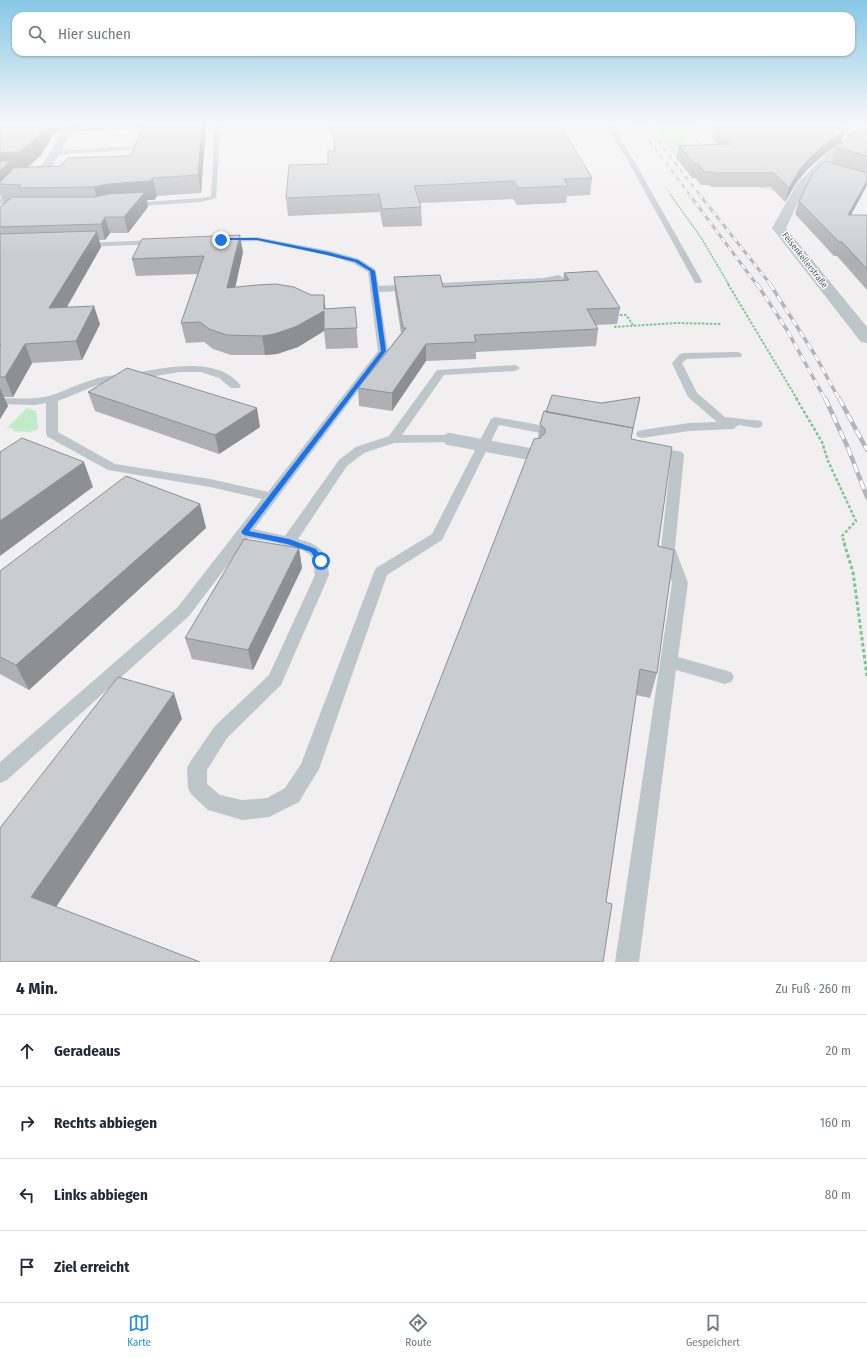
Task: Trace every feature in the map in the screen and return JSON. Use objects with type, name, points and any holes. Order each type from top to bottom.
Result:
[{"type":"street","points":[[0,175],[34,173],[46,168]]},
{"type":"street","name":"Felsenkellerstraße","points":[[819,168],[798,192],[780,228],[867,338]]},
{"type":"street","points":[[823,168],[834,171]]},
{"type":"lane","points":[[121,205],[201,200],[214,197],[216,168]]},
{"type":"lane","points":[[635,168],[698,281]]},
{"type":"lane","points":[[0,202],[19,182],[24,174]]},
{"type":"lane","points":[[0,774],[183,612],[383,351],[376,289],[372,271],[356,261],[328,253],[257,239],[213,240]]},
{"type":"lane","points":[[73,246],[166,242]]},
{"type":"lane","points":[[376,289],[543,281],[559,278]]},
{"type":"lane","points":[[642,434],[689,427],[757,424],[722,420],[692,395],[677,363],[684,356],[703,354],[737,355]]},
{"type":"lane","points":[[393,439],[441,372],[515,368]]},
{"type":"lane","points":[[0,401],[35,402],[52,399],[94,382],[181,369],[202,369],[223,376],[236,386]]},
{"type":"lane","points":[[52,399],[52,434],[112,467],[210,483],[271,497]]},
{"type":"lane","points":[[244,532],[289,541],[314,550],[321,561],[322,575],[275,680],[221,732],[197,768],[198,788],[215,803],[242,810],[269,807],[292,794],[309,769],[381,572],[437,537],[495,421],[571,435]]},
{"type":"lane","points":[[289,541],[343,463],[360,450],[393,439],[420,438],[449,439],[535,455]]},
{"type":"lane","points":[[627,962],[680,583],[668,548],[678,455],[632,447]]},
{"type":"lane","points":[[669,661],[725,677]]},
{"type":"path","points":[[753,183],[798,192]]},
{"type":"path","points":[[665,187],[702,239],[818,435],[828,461],[856,521],[842,536],[853,572],[867,676]]},
{"type":"path","points":[[615,315],[626,315],[633,326]]},
{"type":"path","points":[[614,327],[677,323],[721,324]]},
{"type":"green space","points":[[27,408],[36,411],[37,430],[29,432],[13,431],[14,429],[7,428]]},
{"type":"building","points":[[14,168],[199,168],[198,175],[153,178],[150,181],[108,184],[94,187],[18,188],[21,185],[0,184],[0,182]]},
{"type":"building","points":[[289,168],[586,168],[592,178],[564,179],[568,186],[518,188],[514,181],[414,186],[421,207],[382,209],[379,194],[286,198]]},
{"type":"building","points":[[701,168],[801,168],[789,188],[774,173],[704,172]]},
{"type":"building","points":[[819,168],[849,168],[867,173],[867,181],[848,215],[867,215],[867,269],[842,242],[839,242],[799,201],[812,175]]},
{"type":"building","points":[[145,192],[124,217],[105,217],[101,224],[0,227],[0,207],[12,197],[95,197],[109,194]]},
{"type":"building","points":[[97,231],[49,308],[94,306],[76,341],[25,344],[5,377],[0,377],[0,234]]},
{"type":"building","points":[[240,235],[227,288],[276,284],[294,287],[311,295],[324,295],[324,309],[355,307],[357,328],[324,329],[324,311],[295,327],[274,334],[262,336],[227,335],[209,329],[200,322],[181,323],[204,256],[132,259],[142,239]]},
{"type":"building","points":[[597,271],[620,308],[587,309],[598,329],[474,335],[476,342],[426,344],[392,393],[358,388],[406,328],[403,328],[394,277],[440,275],[443,287],[569,280],[564,273]]},
{"type":"building","points":[[127,368],[257,408],[215,435],[88,392]]},
{"type":"building","points":[[552,395],[601,403],[640,397],[633,428],[546,412]]},
{"type":"building","points":[[544,411],[633,428],[631,439],[672,447],[658,546],[674,550],[657,673],[640,669],[606,902],[612,904],[603,962],[330,962],[534,439],[540,438],[545,433],[545,429],[540,424]]},
{"type":"building","points":[[22,438],[84,462],[0,521],[0,452]]},
{"type":"building","points":[[126,476],[200,504],[16,665],[0,657],[0,571]]},
{"type":"building","points":[[244,539],[299,548],[248,650],[185,638]]},
{"type":"building","points":[[118,677],[174,693],[31,897],[200,962],[0,962],[0,828]]},
{"type":"railway","points":[[670,168],[690,195]]},
{"type":"railway","points":[[679,168],[700,195]]},
{"type":"railway","points":[[689,194],[757,285]]},
{"type":"railway","points":[[699,194],[771,285]]},
{"type":"railway","points":[[757,284],[787,330],[825,399]]},
{"type":"railway","points":[[770,284],[815,355],[839,399]]},
{"type":"railway","points":[[825,398],[848,448],[867,497]]},
{"type":"railway","points":[[839,398],[867,450]]},
{"type":"route","points":[[221,240],[257,239],[328,253],[356,261],[372,271],[376,289],[383,351],[244,532],[289,541],[314,550],[321,561]]}]
